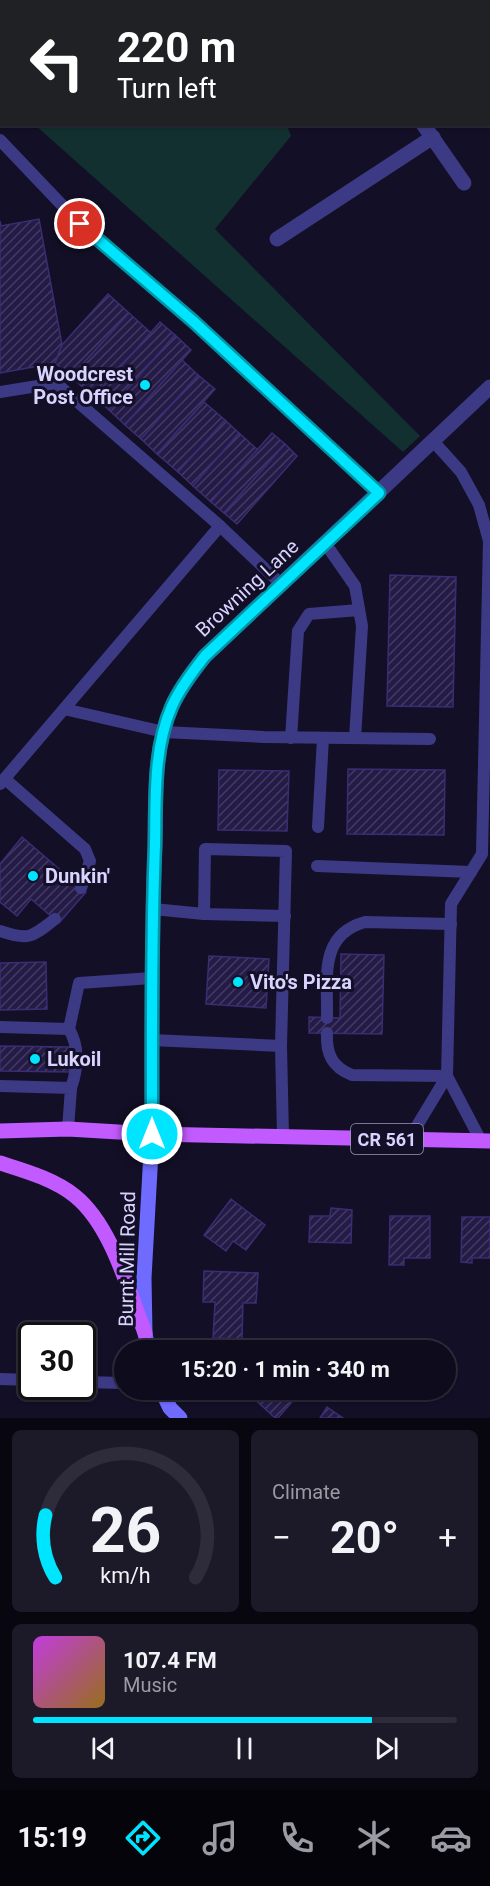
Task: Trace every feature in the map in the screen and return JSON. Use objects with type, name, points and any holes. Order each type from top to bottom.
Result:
[{"type":"main road","name":"CR 561","points":[[0,1131],[68,1129],[152,1134],[486,1141]]},
{"type":"main road","name":"Burnt Mill Road","points":[[146,1340],[144,1278],[152,1134]]},
{"type":"main road","points":[[0,1163],[39,1176],[74,1195],[90,1210],[105,1231],[145,1333]]},
{"type":"main road","points":[[166,1400],[170,1408],[180,1418]]},
{"type":"street","points":[[277,239],[428,130],[464,183]]},
{"type":"street","name":"Browning Lane","points":[[152,1134],[152,978],[157,765],[172,706],[205,656],[490,387]]},
{"type":"lane","points":[[0,140],[80,224],[193,321],[379,493]]},
{"type":"lane","points":[[0,392],[56,383],[220,526],[281,584]]},
{"type":"lane","points":[[409,1139],[447,1076],[451,904],[482,854],[489,541],[479,505],[461,472],[433,441]]},
{"type":"lane","points":[[81,888],[90,861],[85,849],[2,781],[220,526]]},
{"type":"lane","points":[[325,543],[355,586],[362,626],[355,738]]},
{"type":"lane","points":[[291,738],[298,631],[309,614],[359,610]]},
{"type":"lane","points":[[64,709],[164,732],[291,738],[430,739]]},
{"type":"lane","points":[[318,827],[323,738]]},
{"type":"lane","points":[[204,914],[205,849],[286,851],[281,1046],[283,1136]]},
{"type":"lane","points":[[317,866],[471,872]]},
{"type":"lane","points":[[153,909],[204,914],[285,916]]},
{"type":"lane","points":[[0,931],[22,937],[33,936],[55,919]]},
{"type":"lane","points":[[327,1018],[328,956],[341,933],[352,925],[365,922],[450,924]]},
{"type":"lane","points":[[68,1129],[71,1088],[77,1071],[75,1040],[69,1029],[79,983],[152,978]]},
{"type":"lane","points":[[0,1027],[69,1029]]},
{"type":"lane","points":[[327,1033],[326,1047],[329,1057],[335,1065],[352,1075],[447,1076]]},
{"type":"lane","points":[[152,1040],[281,1046]]},
{"type":"lane","points":[[447,1076],[486,1141]]},
{"type":"lane","points":[[0,1086],[71,1088]]},
{"type":"lane","points":[[0,1379],[18,1380]]},
{"type":"lane","points":[[96,1382],[114,1383]]},
{"type":"green space","points":[[36,126],[287,126],[291,136],[215,229],[420,436],[403,452]]},
{"type":"building","points":[[39,219],[62,345],[55,363],[0,373],[0,221],[1,226]]},
{"type":"building","points":[[108,294],[129,313],[71,377],[55,363],[62,345]]},
{"type":"building","points":[[129,313],[151,333],[94,397],[71,377]]},
{"type":"building","points":[[160,322],[175,335],[109,410],[94,397]]},
{"type":"building","name":"Woodcrest Post Office","points":[[175,335],[191,350],[125,425],[109,410]]},
{"type":"building","points":[[182,360],[198,375],[141,439],[125,425]]},
{"type":"building","points":[[198,375],[215,389],[157,454],[141,439]]},
{"type":"building","points":[[204,402],[225,420],[178,472],[157,454]]},
{"type":"building","points":[[225,420],[239,433],[193,486],[178,472]]},
{"type":"building","points":[[239,433],[258,450],[211,502],[193,486]]},
{"type":"building","points":[[272,433],[285,444],[224,513],[211,502]]},
{"type":"building","points":[[285,444],[297,456],[237,524],[224,513]]},
{"type":"building","points":[[390,575],[456,577],[453,707],[387,706]]},
{"type":"building","points":[[348,769],[445,770],[444,835],[347,834]]},
{"type":"building","points":[[219,770],[289,771],[287,831],[218,830]]},
{"type":"building","name":"Dunkin'","points":[[22,837],[86,892],[59,923],[31,899],[17,916],[0,902],[0,864]]},
{"type":"building","points":[[341,954],[384,955],[382,1034],[309,1033],[309,1017],[340,1018]]},
{"type":"building","name":"Vito's Pizza","points":[[209,956],[269,959],[266,1008],[206,1004]]},
{"type":"building","points":[[46,962],[47,1009],[0,1010],[0,963]]},
{"type":"building","name":"Lukoil","points":[[0,1046],[70,1047],[69,1072],[0,1071]]},
{"type":"building","points":[[231,1199],[265,1225],[246,1250],[233,1241],[226,1251],[204,1235]]},
{"type":"building","points":[[331,1208],[352,1210],[351,1243],[309,1242],[310,1216],[330,1216]]},
{"type":"building","points":[[390,1216],[430,1216],[430,1258],[404,1258],[404,1265],[389,1265]]},
{"type":"building","points":[[462,1217],[490,1217],[490,1258],[472,1258],[472,1263],[461,1262]]},
{"type":"building","points":[[204,1271],[258,1273],[256,1303],[243,1303],[242,1339],[213,1338],[215,1302],[203,1302]]},
{"type":"building","points":[[256,1400],[294,1400],[278,1418],[275,1418]]},
{"type":"building","points":[[327,1407],[343,1418],[320,1418]]},
{"type":"place","name":"Woodcrest Post Office","points":[[145,385]]},
{"type":"place","name":"Dunkin'","points":[[33,876]]},
{"type":"place","name":"Vito's Pizza","points":[[238,982]]},
{"type":"place","name":"Lukoil","points":[[35,1059]]},
{"type":"route","points":[[80,224],[193,321],[379,493],[205,656],[172,706],[157,765],[152,945],[152,1134]]}]
